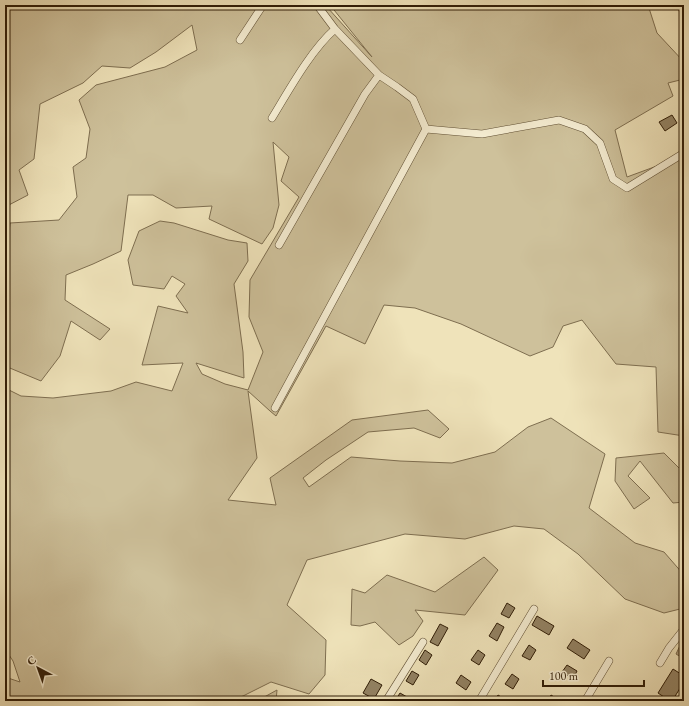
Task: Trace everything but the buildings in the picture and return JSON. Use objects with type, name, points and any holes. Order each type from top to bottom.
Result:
[{"type":"street","points":[[240,40],[263,5]]},
{"type":"street","points":[[318,5],[336,29],[379,75],[413,99],[426,129]]},
{"type":"street","points":[[272,118],[324,38],[336,29]]},
{"type":"street","points":[[279,245],[365,94],[379,75]]},
{"type":"street","points":[[426,129],[482,134],[559,120],[585,129],[600,143],[613,179],[627,188],[684,153]]},
{"type":"street","points":[[275,408],[426,129]]},
{"type":"street","points":[[479,701],[534,609]]},
{"type":"street","points":[[660,663],[669,648],[684,629]]},
{"type":"street","points":[[386,701],[423,642]]},
{"type":"street","points":[[585,701],[609,661]]},
{"type":"shaded area","points":[[5,5],[328,5],[327,7],[372,57],[330,5],[648,5],[657,33],[684,62],[684,79],[668,83],[673,96],[615,130],[627,177],[684,156],[684,436],[658,432],[656,367],[616,364],[582,320],[563,326],[553,347],[530,356],[461,324],[415,308],[384,305],[365,344],[326,326],[276,416],[248,391],[257,458],[228,500],[276,505],[270,478],[352,420],[428,410],[449,429],[440,438],[414,428],[368,432],[326,460],[303,478],[309,487],[351,457],[452,463],[495,452],[528,427],[551,418],[605,454],[589,508],[635,543],[664,552],[684,575],[684,608],[664,613],[625,599],[578,554],[544,529],[514,526],[465,539],[405,534],[307,560],[287,605],[326,640],[325,675],[309,694],[271,682],[233,701],[90,701],[85,698],[80,701],[11,701],[5,697],[5,677],[20,682],[13,661],[5,649],[5,388],[21,396],[53,398],[111,391],[136,382],[172,391],[183,363],[142,365],[158,306],[188,313],[176,296],[185,284],[172,276],[164,289],[133,285],[128,260],[139,231],[160,221],[174,223],[228,240],[247,243],[248,261],[234,284],[243,352],[244,378],[196,363],[202,374],[225,384],[248,390],[263,352],[249,317],[250,280],[299,197],[281,181],[289,157],[273,142],[279,205],[273,228],[262,244],[209,219],[212,206],[176,208],[153,195],[128,195],[121,251],[66,275],[65,300],[110,329],[100,340],[71,321],[60,356],[41,381],[5,366],[5,272],[10,223],[59,220],[77,197],[73,167],[86,158],[90,129],[79,100],[96,85],[165,67],[197,50],[192,25],[156,52],[130,68],[102,66],[83,83],[40,104],[34,159],[19,170],[28,195],[5,207]]},
{"type":"shaded area","points":[[677,5],[684,5],[684,24]]},
{"type":"shaded area","points":[[664,453],[684,473],[684,502],[673,503],[640,461],[628,476],[650,498],[634,509],[615,481],[616,458]]},
{"type":"shaded area","points":[[484,557],[498,570],[465,615],[415,610],[423,621],[413,636],[399,645],[375,622],[360,626],[351,625],[352,589],[365,593],[387,575],[435,592]]},
{"type":"shaded area","points":[[684,637],[684,659],[676,654]]},
{"type":"shaded area","points":[[277,690],[276,701],[257,701]]}]
